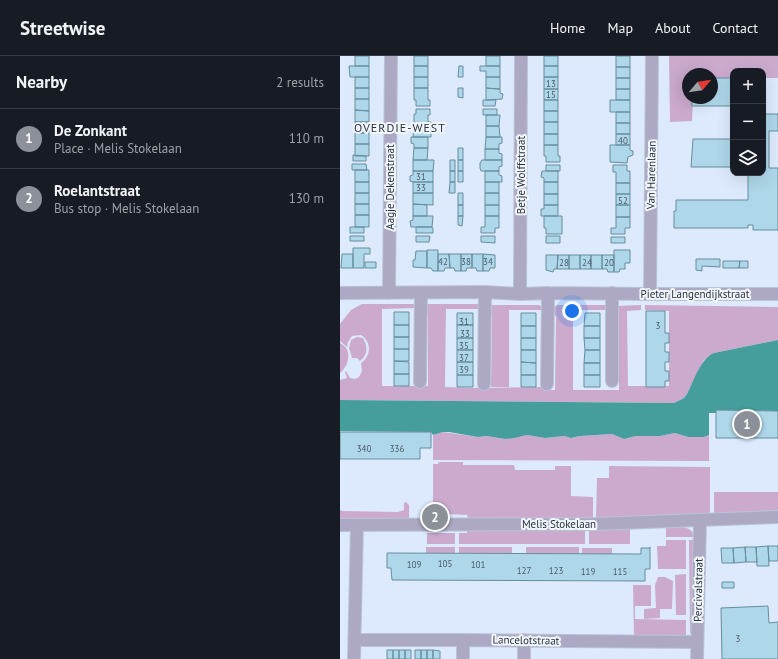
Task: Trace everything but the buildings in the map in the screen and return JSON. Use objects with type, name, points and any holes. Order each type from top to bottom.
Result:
[{"type":"street","name":"Aagje Dekenstraat","points":[[389,293],[390,56]]},
{"type":"street","name":"Betje Wolffstraat","points":[[520,294],[521,56]]},
{"type":"street","name":"Van Harenlaan","points":[[650,294],[652,56]]},
{"type":"street","name":"Pieter Langendijkstraat","points":[[340,292],[778,294]]},
{"type":"street","points":[[484,292],[484,384]]},
{"type":"street","points":[[547,384],[548,292]]},
{"type":"street","points":[[420,382],[421,293]]},
{"type":"street","points":[[612,293],[612,381]]},
{"type":"street","name":"Melis Stokelaan","points":[[340,524],[595,524],[778,517]]},
{"type":"street","name":"Percivalstraat","points":[[698,659],[697,642],[700,521]]},
{"type":"street","points":[[354,659],[357,525]]},
{"type":"street","name":"Lancelotstraat","points":[[355,640],[697,642]]},
{"type":"street","points":[[463,640],[463,659]]},
{"type":"street","points":[[524,640],[524,659]]},
{"type":"shaded area","points":[[669,56],[778,56],[778,78],[766,78],[766,68],[730,68],[730,78],[718,78],[718,68],[682,68],[682,104],[693,104],[692,121],[670,122]]},
{"type":"shaded area","points":[[362,304],[416,304],[417,308],[382,309],[382,386],[428,386],[428,316],[424,310],[424,304],[480,304],[480,309],[446,309],[445,387],[544,387],[544,390],[555,390],[556,317],[553,312],[554,307],[557,305],[608,305],[608,310],[573,310],[573,390],[619,390],[619,317],[616,306],[641,305],[641,310],[627,311],[628,386],[669,386],[669,311],[645,310],[645,305],[778,307],[778,340],[714,353],[704,360],[684,398],[674,403],[340,400],[340,380],[347,378],[346,371],[350,378],[355,379],[359,377],[362,371],[361,363],[367,357],[369,349],[367,341],[361,335],[352,336],[347,347],[340,341],[340,324],[351,310]]},
{"type":"shaded area","points":[[488,305],[539,305],[544,310],[509,310],[509,387],[491,387],[492,316],[488,311]]},
{"type":"shaded area","points":[[357,337],[363,338],[366,344],[365,356],[360,361],[357,358],[352,358],[349,348],[351,340]]},
{"type":"shaded area","points":[[778,340],[778,411],[716,410],[716,413],[709,413],[709,435],[704,437],[688,437],[675,433],[660,436],[636,436],[624,439],[612,434],[571,438],[564,436],[545,438],[527,435],[505,439],[487,436],[478,437],[449,432],[433,435],[431,432],[340,431],[340,400],[674,403],[684,398],[687,394],[701,365],[709,356],[714,353]]},
{"type":"shaded area","points":[[340,343],[347,349],[348,358],[346,366],[340,373]]},
{"type":"shaded area","points":[[443,432],[505,439],[527,435],[545,438],[564,436],[571,438],[612,434],[624,439],[636,436],[660,436],[675,433],[688,437],[704,437],[709,435],[709,461],[433,460],[433,435]]},
{"type":"shaded area","points":[[439,462],[463,462],[463,465],[514,465],[515,470],[555,470],[555,466],[571,466],[571,496],[593,497],[593,519],[468,518],[467,515],[447,514],[447,511],[433,511],[433,464],[438,464]]},
{"type":"shaded area","points":[[609,466],[710,467],[710,515],[596,519],[597,478],[609,478]]},
{"type":"shaded area","points":[[714,492],[778,492],[778,512],[714,515]]},
{"type":"shaded area","points":[[406,502],[409,505],[409,518],[340,518],[340,510],[398,512],[404,510],[404,503]]},
{"type":"shaded area","points":[[666,527],[687,528],[695,537],[666,537]]},
{"type":"shaded area","points":[[468,529],[585,530],[585,544],[459,544],[459,533],[467,533]]},
{"type":"shaded area","points":[[630,529],[630,544],[589,544],[589,530]]},
{"type":"shaded area","points":[[427,533],[455,533],[455,544],[427,544]]},
{"type":"shaded area","points":[[666,540],[686,540],[686,569],[658,569],[657,546],[666,546]]},
{"type":"shaded area","points":[[689,540],[695,540],[693,630],[690,634]]},
{"type":"shaded area","points":[[426,547],[455,547],[455,553],[426,553]]},
{"type":"shaded area","points":[[459,547],[512,547],[512,553],[459,553]]},
{"type":"shaded area","points":[[526,547],[579,547],[579,554],[526,554]]},
{"type":"shaded area","points":[[582,548],[612,548],[612,554],[582,554]]},
{"type":"shaded area","points":[[686,574],[686,615],[676,615],[675,575]]},
{"type":"shaded area","points":[[658,577],[665,577],[673,581],[672,609],[660,609],[660,618],[644,619],[644,609],[656,608],[655,585]]},
{"type":"shaded area","points":[[633,585],[651,585],[651,606],[635,606],[635,619],[686,620],[686,635],[634,635]]},
{"type":"place","name":"De Zonkant","points":[[747,424]]},
{"type":"place","name":"Roelantstraat","points":[[435,517]]},
{"type":"district","name":"OVERDIE-WEST","points":[[400,127]]}]
